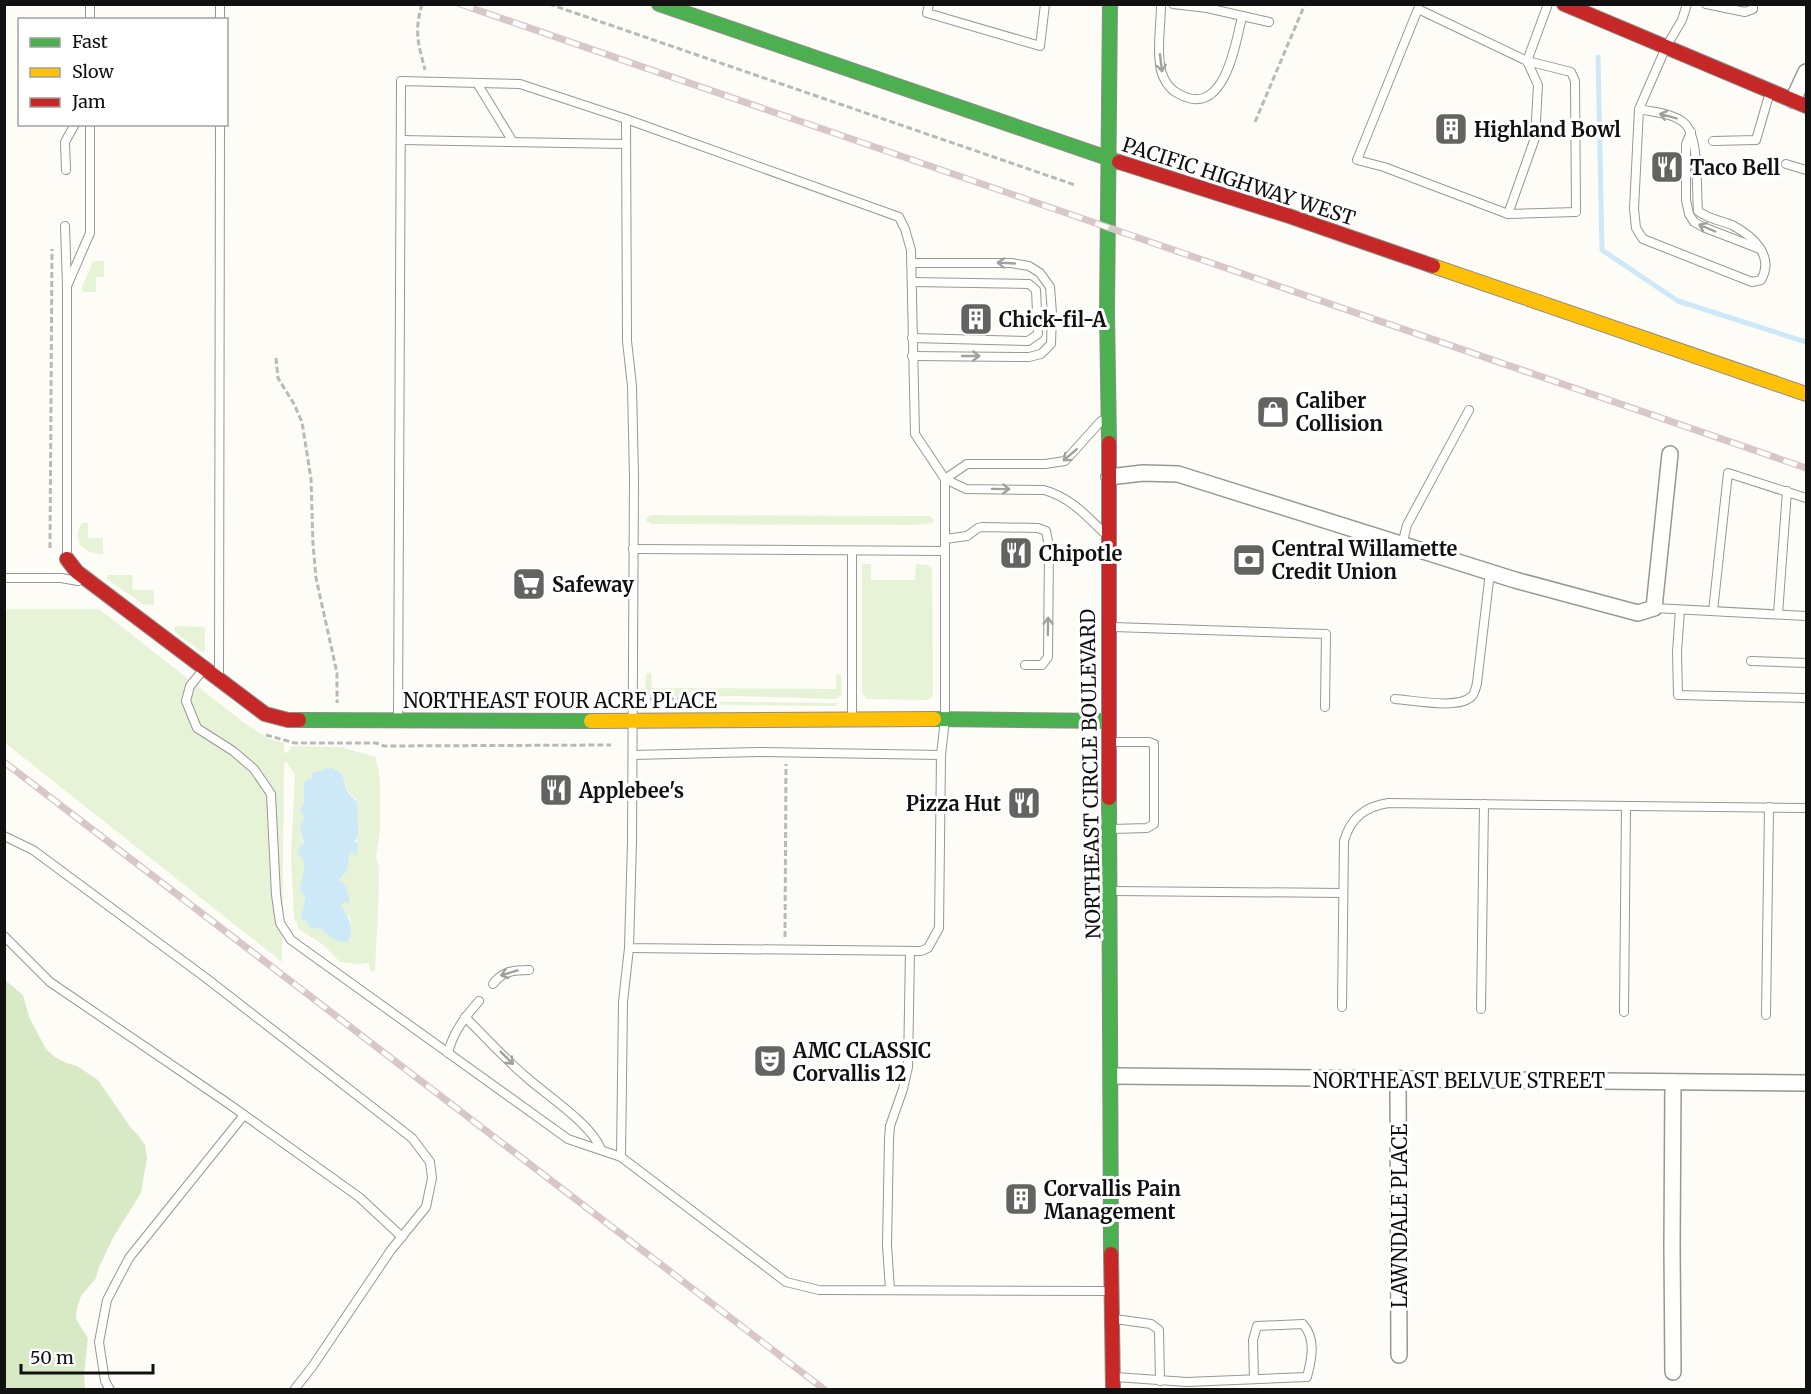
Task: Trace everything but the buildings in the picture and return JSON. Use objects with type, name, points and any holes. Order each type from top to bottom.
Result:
[{"type":"main road","name":"PACIFIC HIGHWAY WEST","points":[[659,4],[1108,159],[1278,213],[1806,394]]},
{"type":"main road","name":"NORTHEAST CIRCLE BOULEVARD","points":[[1110,4],[1108,742],[1111,891],[1113,1383]]},
{"type":"main road","points":[[1565,5],[1799,103]]},
{"type":"main road","name":"NORTHEAST FOUR ACRE PLACE","points":[[67,559],[77,572],[219,681],[265,714],[288,720],[632,721],[852,718],[1108,721]]},
{"type":"street","points":[[1799,103],[1806,72]]},
{"type":"street","points":[[1109,477],[1143,473],[1178,474],[1490,572],[1638,613],[1654,609],[1670,454]]},
{"type":"street","name":"NORTHEAST BELVUE STREET","points":[[1112,1076],[1806,1083]]},
{"type":"street","name":"LAWNDALE PLACE","points":[[1398,1078],[1399,1355]]},
{"type":"street","points":[[1673,1082],[1673,1372]]},
{"type":"lane","points":[[930,4],[927,13],[1040,46],[1045,4]]},
{"type":"lane","points":[[1161,4],[1160,64],[1164,78],[1172,91],[1194,99],[1205,99],[1215,92],[1224,77],[1232,57],[1242,17]]},
{"type":"lane","points":[[1173,4],[1207,8],[1269,22]]},
{"type":"lane","points":[[1508,214],[1535,138],[1538,85],[1527,61],[1548,4]]},
{"type":"lane","points":[[1639,109],[1684,122],[1691,132],[1696,161],[1695,189],[1698,211],[1713,220],[1731,225],[1751,237],[1761,249],[1766,262],[1766,272],[1761,280],[1752,282],[1643,239],[1636,228],[1634,209],[1639,109],[1666,47],[1682,20],[1687,4]]},
{"type":"lane","points":[[1706,4],[1745,12],[1750,12],[1753,4]]},
{"type":"lane","points":[[1418,9],[1527,61],[1571,72],[1575,81],[1576,212],[1508,214],[1384,167],[1356,160],[1418,9]]},
{"type":"lane","points":[[398,719],[401,81],[520,84],[626,119],[899,217],[911,250],[915,434],[945,479],[966,489],[1053,492],[1080,509],[1109,537]]},
{"type":"lane","points":[[477,83],[513,142]]},
{"type":"lane","points":[[1713,141],[1756,140],[1770,91]]},
{"type":"lane","points":[[621,1157],[623,1002],[629,948],[633,756],[633,431],[632,386],[627,341],[626,119]]},
{"type":"lane","points":[[66,170],[65,142],[74,126]]},
{"type":"lane","points":[[67,286],[90,233],[90,126]]},
{"type":"lane","points":[[219,681],[220,126]]},
{"type":"lane","points":[[1691,132],[1686,144],[1685,170],[1689,214],[1694,222],[1703,227],[1761,249]]},
{"type":"lane","points":[[401,140],[625,144]]},
{"type":"lane","points":[[1786,164],[1806,170]]},
{"type":"lane","points":[[65,226],[67,559]]},
{"type":"lane","points":[[911,263],[1011,263],[1029,266],[1040,273],[1050,287],[1052,313],[1051,344],[1041,354],[1029,357],[912,356]]},
{"type":"lane","points":[[912,282],[1029,284],[1036,290],[1038,310],[1038,334],[1028,341],[912,338]]},
{"type":"lane","points":[[1402,545],[1407,525],[1469,410]]},
{"type":"lane","points":[[945,479],[966,464],[1045,464],[1065,461],[1109,411]]},
{"type":"lane","points":[[1713,611],[1728,473],[1806,498]]},
{"type":"lane","points":[[629,948],[921,951],[928,948],[939,928],[941,755],[945,719],[945,479]]},
{"type":"lane","points":[[1778,614],[1787,491]]},
{"type":"lane","points":[[945,539],[967,536],[982,527],[1038,528],[1046,531],[1049,546],[1048,657],[1042,665],[1025,665]]},
{"type":"lane","points":[[633,549],[945,551]]},
{"type":"lane","points":[[852,551],[852,718]]},
{"type":"lane","points":[[1395,699],[1456,704],[1473,695],[1478,683],[1490,572]]},
{"type":"lane","points":[[4,578],[62,578],[91,583]]},
{"type":"lane","points":[[1654,609],[1806,616]]},
{"type":"lane","points":[[1680,610],[1677,652],[1678,695],[1806,698]]},
{"type":"lane","points":[[1108,627],[1326,634],[1325,707]]},
{"type":"lane","points":[[1751,661],[1806,663]]},
{"type":"lane","points":[[204,668],[190,686],[186,701],[196,728],[233,751],[254,769],[271,794],[276,895],[280,923],[291,940],[568,1139],[621,1157],[786,1282],[819,1290],[1111,1291]]},
{"type":"lane","points":[[1108,742],[1154,744],[1154,824],[1147,828],[1110,829]]},
{"type":"lane","points":[[633,756],[786,753],[941,755]]},
{"type":"lane","points":[[1342,1007],[1344,841],[1352,821],[1373,806],[1388,803],[1806,808]]},
{"type":"lane","points":[[1481,1009],[1484,804]]},
{"type":"lane","points":[[1624,1012],[1626,806]]},
{"type":"lane","points":[[1766,1015],[1769,807]]},
{"type":"lane","points":[[4,836],[33,850],[206,978],[412,1138],[430,1162],[432,1178],[426,1208],[402,1236],[312,1367],[294,1389]]},
{"type":"lane","points":[[1111,891],[1343,893]]},
{"type":"lane","points":[[4,936],[50,982],[244,1115],[358,1197],[402,1236]]},
{"type":"lane","points":[[890,1290],[887,1245],[889,1139],[890,1126],[908,1067],[910,951]]},
{"type":"lane","points":[[493,984],[500,975],[506,972],[529,970]]},
{"type":"lane","points":[[448,1053],[452,1038],[465,1017],[479,1001]]},
{"type":"lane","points":[[465,1017],[525,1076],[584,1126],[598,1140],[601,1150]]},
{"type":"lane","points":[[110,1389],[105,1381],[99,1342],[107,1300],[129,1258],[244,1115]]},
{"type":"lane","points":[[1112,1318],[1151,1324],[1159,1330],[1160,1381]]},
{"type":"lane","points":[[1113,1383],[1160,1381],[1254,1379],[1308,1377],[1312,1358],[1311,1334],[1303,1324],[1257,1326],[1253,1340],[1254,1379]]},
{"type":"path","points":[[422,4],[416,25],[418,44],[428,82]]},
{"type":"path","points":[[549,4],[1075,185]]},
{"type":"path","points":[[1256,122],[1305,4]]},
{"type":"path","points":[[276,358],[278,378],[294,404],[304,433],[311,479],[316,578],[337,674],[337,720]]},
{"type":"path","points":[[785,938],[786,753]]},
{"type":"green space","points":[[95,261],[104,261],[104,277],[96,277],[96,292],[83,292],[82,287]]},
{"type":"green space","points":[[652,515],[929,516],[933,518],[933,523],[916,525],[652,524],[646,521],[646,518]]},
{"type":"green space","points":[[82,523],[88,523],[88,538],[103,538],[103,554],[90,552],[81,545],[78,535]]},
{"type":"green space","points":[[862,564],[871,564],[871,580],[915,580],[916,564],[932,568],[933,696],[928,700],[867,699],[862,693]]},
{"type":"green space","points":[[107,575],[132,575],[133,590],[154,590],[154,605],[143,604],[107,579]]},
{"type":"green space","points":[[4,609],[99,609],[243,722],[267,738],[284,743],[284,753],[288,752],[292,746],[341,747],[375,757],[379,770],[380,831],[376,856],[379,867],[379,887],[375,971],[370,971],[369,963],[340,962],[323,945],[299,929],[294,918],[291,857],[295,775],[287,763],[284,762],[282,962],[5,743]],"holes":[[[339,771],[349,792],[356,799],[357,856],[350,853],[347,871],[339,880],[346,887],[350,903],[344,901],[341,905],[351,920],[350,940],[322,929],[310,928],[306,921],[301,920],[305,897],[300,889],[305,859],[302,835],[304,817],[300,811],[312,780]]]},
{"type":"green space","points":[[176,626],[205,627],[205,651],[202,652],[175,632]]},
{"type":"green space","points":[[651,673],[652,688],[836,689],[836,674],[841,674],[842,694],[837,699],[737,696],[650,697],[645,692],[646,674]]},
{"type":"green space","points":[[650,701],[839,703],[836,706],[649,704]]},
{"type":"green space","points":[[5,980],[23,995],[29,1017],[46,1049],[55,1057],[77,1066],[98,1080],[145,1145],[147,1158],[141,1193],[114,1236],[96,1278],[81,1296],[77,1308],[76,1319],[88,1338],[84,1375],[85,1389],[5,1389]]},
{"type":"water","points":[[331,768],[340,772],[348,792],[357,803],[358,834],[355,841],[358,845],[357,857],[352,852],[350,853],[347,871],[339,880],[346,887],[350,904],[344,902],[341,905],[351,928],[348,942],[334,939],[322,929],[310,928],[306,921],[301,920],[305,897],[300,889],[305,864],[299,854],[299,847],[304,843],[300,828],[304,817],[300,811],[304,802],[304,783],[307,779],[312,779],[312,773]]},
{"type":"waterway","points":[[1598,57],[1602,250],[1678,301],[1806,342]]},
{"type":"railway","points":[[460,4],[1806,468]]},
{"type":"railway","points":[[4,762],[825,1390]]},
{"type":"traffic: fast","points":[[659,4],[1119,162]]},
{"type":"traffic: fast","points":[[1109,443],[1107,312],[1110,4]]},
{"type":"traffic: fast","points":[[934,719],[1108,721]]},
{"type":"traffic: fast","points":[[299,720],[591,721]]},
{"type":"traffic: fast","points":[[1109,798],[1111,1254]]},
{"type":"traffic: slow","points":[[1433,266],[1806,394]]},
{"type":"traffic: slow","points":[[591,721],[934,719]]},
{"type":"traffic: jam","points":[[1564,4],[1806,106]]},
{"type":"traffic: jam","points":[[1119,162],[1289,216],[1433,266]]},
{"type":"traffic: jam","points":[[1109,443],[1109,798]]},
{"type":"traffic: jam","points":[[67,559],[77,572],[265,714],[288,720],[299,720]]},
{"type":"traffic: jam","points":[[1111,1254],[1113,1390]]},
{"type":"place","name":"Highland Bowl","points":[[1451,129]]},
{"type":"place","name":"Taco Bell","points":[[1667,167]]},
{"type":"place","name":"Chick-fil-A","points":[[976,319]]},
{"type":"place","name":"Caliber Collision","points":[[1273,412]]},
{"type":"place","name":"Chipotle","points":[[1016,553]]},
{"type":"place","name":"Central Willamette Credit Union","points":[[1249,560]]},
{"type":"place","name":"Safeway","points":[[529,584]]},
{"type":"place","name":"Applebee's","points":[[556,790]]},
{"type":"place","name":"Pizza Hut","points":[[1024,803]]},
{"type":"place","name":"AMC CLASSIC Corvallis 12","points":[[770,1061]]},
{"type":"place","name":"Corvallis Pain Management","points":[[1021,1199]]}]
